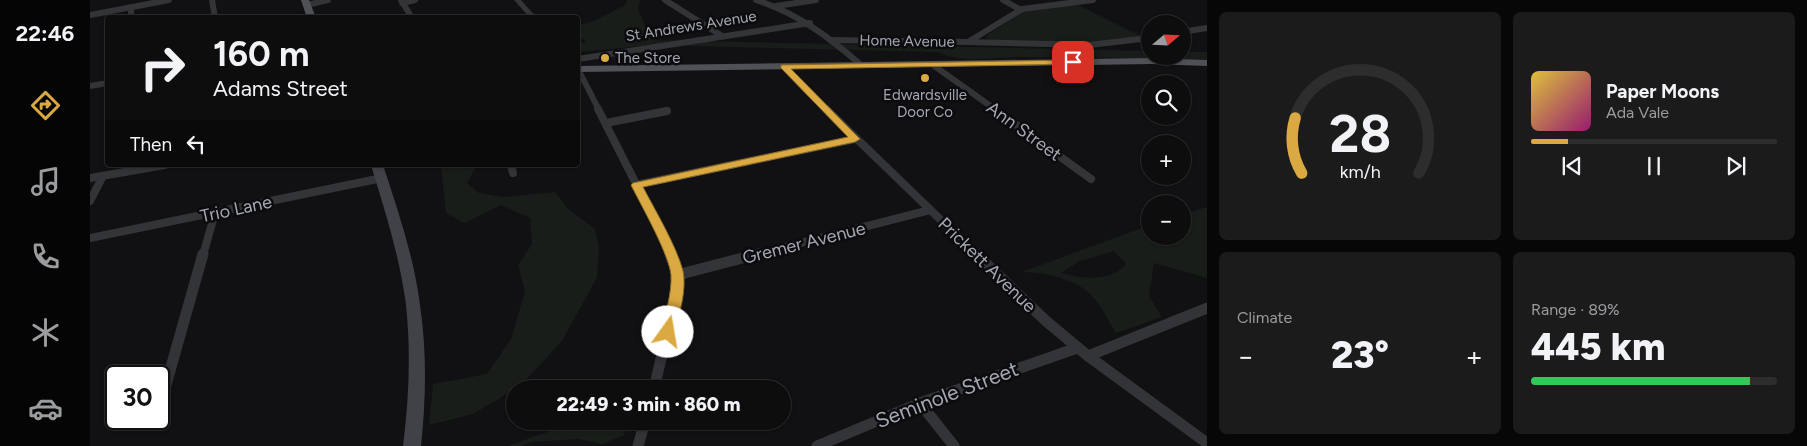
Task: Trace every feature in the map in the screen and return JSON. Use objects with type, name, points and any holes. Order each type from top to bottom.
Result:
[{"type":"main road","points":[[306,2],[311,15]]},
{"type":"main road","points":[[580,66],[784,67],[1152,61],[1207,63]]},
{"type":"main road","points":[[380,172],[410,286],[415,323],[417,385],[412,446]]},
{"type":"street","points":[[90,15],[170,0]]},
{"type":"street","points":[[212,0],[214,15]]},
{"type":"street","points":[[306,2],[328,0]]},
{"type":"street","points":[[410,15],[401,1],[415,0]]},
{"type":"street","points":[[516,0],[531,15]]},
{"type":"street","points":[[665,0],[722,36]]},
{"type":"street","points":[[756,0],[776,6],[810,22],[861,65]]},
{"type":"street","points":[[776,6],[816,0]]},
{"type":"street","points":[[1003,0],[1021,10]]},
{"type":"street","name":"Home Avenue","points":[[830,40],[968,42],[1021,10],[1093,0]]},
{"type":"street","points":[[131,7],[131,15]]},
{"type":"street","name":"St Andrews Avenue","points":[[580,66],[722,36],[810,22]]},
{"type":"street","points":[[1191,31],[1207,28]]},
{"type":"street","points":[[968,42],[1089,45],[1141,39]]},
{"type":"street","name":"Ann Street","points":[[933,64],[1091,179]]},
{"type":"street","name":"Prickett Avenue","points":[[784,67],[855,139],[1045,320],[1088,356],[1207,443]]},
{"type":"street","points":[[580,70],[666,245],[677,275],[677,289],[672,315],[656,380]]},
{"type":"street","points":[[90,86],[105,84]]},
{"type":"street","points":[[606,123],[668,111]]},
{"type":"street","points":[[636,185],[855,139]]},
{"type":"street","points":[[90,178],[155,167]]},
{"type":"street","name":"Trio Lane","points":[[90,238],[215,213],[380,172]]},
{"type":"street","points":[[90,201],[103,176]]},
{"type":"street","name":"Gremer Avenue","points":[[677,275],[930,210]]},
{"type":"street","points":[[170,371],[215,213]]},
{"type":"street","points":[[1088,356],[1207,308]]},
{"type":"street","name":"Seminole Street","points":[[817,446],[920,403],[1078,348]]},
{"type":"street","points":[[920,403],[954,446]]},
{"type":"street","points":[[638,446],[642,430]]},
{"type":"shaded area","points":[[627,0],[640,0],[638,9],[651,40],[1141,51],[1141,58],[1023,57],[968,59],[947,56],[939,52],[652,45],[580,52],[580,43],[587,42],[580,37],[580,25],[596,20],[625,5]]},
{"type":"shaded area","points":[[1076,4],[1141,37],[1096,43],[992,40],[985,37],[1023,11]]},
{"type":"shaded area","points":[[1191,52],[1207,52],[1207,60],[1191,60]]},
{"type":"shaded area","points":[[441,167],[476,167],[467,183],[479,193],[504,197],[555,192],[568,209],[595,229],[599,247],[597,277],[562,341],[526,380],[506,380],[506,394],[473,414],[429,425],[433,384],[487,374],[511,339],[525,291],[518,265],[532,244],[530,218],[501,205],[464,223],[446,213]]},
{"type":"shaded area","points":[[1207,207],[1207,278],[1154,263],[1149,296],[1162,317],[1116,333],[1097,302],[1081,287],[1067,280],[1052,276],[1022,272],[1141,228],[1141,245],[1191,245],[1191,212]],"holes":[[[1114,251],[1126,264],[1120,270],[1095,278],[1077,277],[1061,273],[1080,261]]]},
{"type":"shaded area","points":[[553,430],[626,430],[624,435],[603,444],[578,439],[531,442],[522,446],[508,446]]},
{"type":"place","name":"The Store","points":[[605,58]]},
{"type":"place","name":"Edwardsville Door Co","points":[[925,78]]},
{"type":"route","points":[[668,332],[677,289],[677,272],[663,237],[636,185],[855,139],[784,67],[1073,62]]}]
